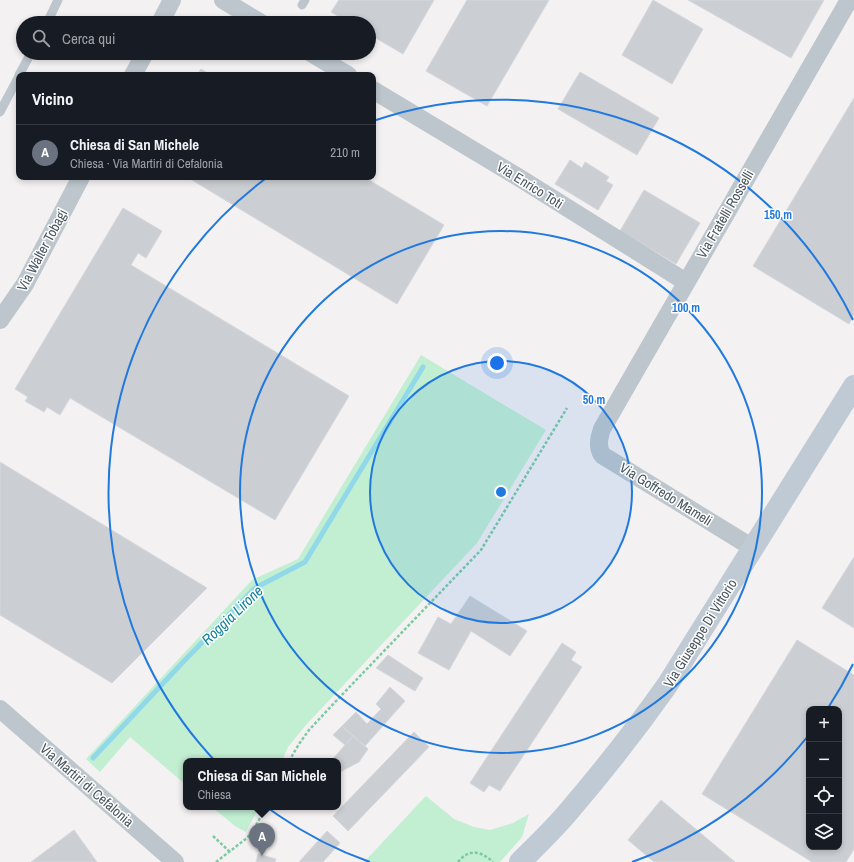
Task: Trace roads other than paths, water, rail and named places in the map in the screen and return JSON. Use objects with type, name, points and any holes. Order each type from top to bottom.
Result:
[{"type":"main road","name":"Via Giuseppe Di Vittorio","points":[[520,862],[568,812],[643,720],[668,684],[854,386]]},
{"type":"main road","name":"Via Giuseppe Di Vittorio","points":[[540,862],[638,749],[675,699],[854,414]]},
{"type":"street","points":[[164,16],[172,0]]},
{"type":"street","points":[[223,0],[249,16]]},
{"type":"street","name":"Via Fratelli Rosselli","points":[[602,429],[849,0]]},
{"type":"street","points":[[135,72],[141,60]]},
{"type":"street","points":[[323,60],[343,72]]},
{"type":"street","name":"Via Enrico Toti","points":[[376,92],[686,282]]},
{"type":"street","name":"Via Walter Tobagi","points":[[0,320],[26,284],[79,180]]},
{"type":"street","name":"Via Goffredo Mameli","points":[[602,429],[598,443],[599,450],[602,455],[753,548]]},
{"type":"street","name":"Via Martiri di Cefalonia","points":[[0,708],[175,862]]},
{"type":"lane","points":[[50,16],[58,0]]},
{"type":"lane","points":[[21,72],[27,60]]},
{"type":"lane","points":[[0,112],[16,81]]},
{"type":"waterway","name":"Roggia Lirone","points":[[93,758],[255,588],[305,562],[423,367]]},
{"type":"place","name":"Chiesa di San Michele","points":[[262,856]]}]
